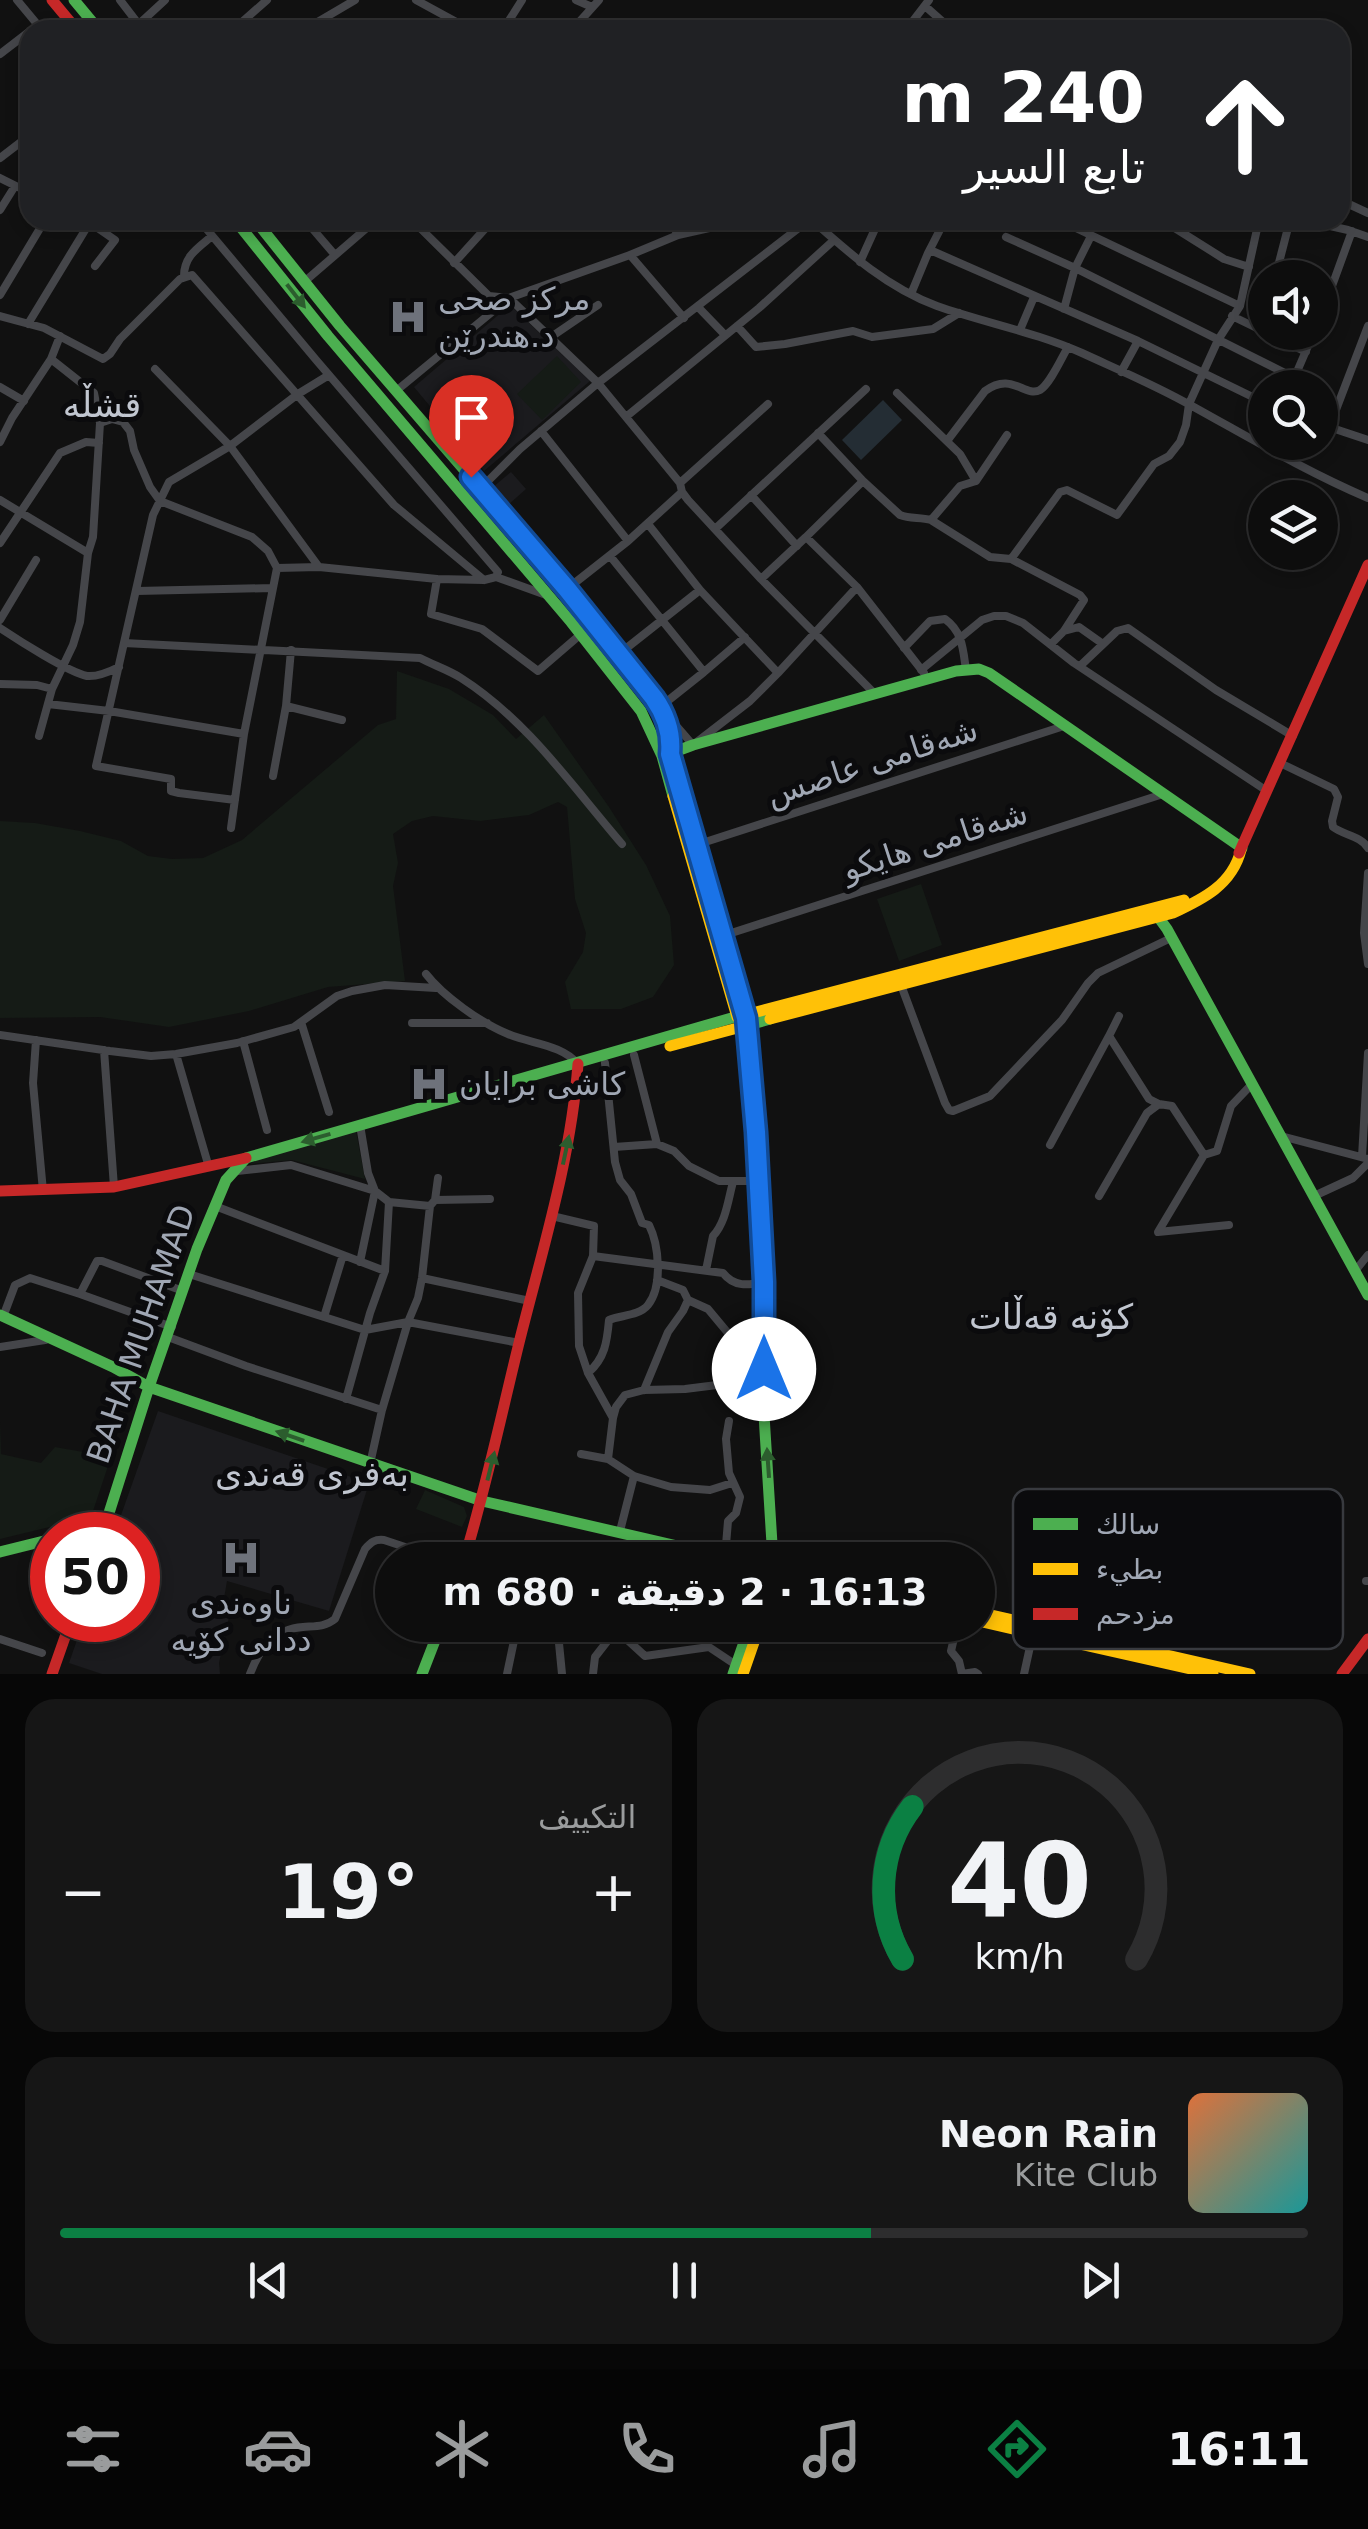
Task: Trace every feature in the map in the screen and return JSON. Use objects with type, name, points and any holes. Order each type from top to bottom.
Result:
[{"type":"main road","points":[[52,0],[69,20]]},
{"type":"main road","points":[[74,0],[91,20]]},
{"type":"main road","points":[[243,230],[580,634],[646,719],[666,755],[696,845],[742,1019],[756,1132],[764,1282],[764,1395],[773,1542]]},
{"type":"main road","points":[[263,230],[567,589],[660,707],[671,740],[666,755],[742,1019]]},
{"type":"main road","points":[[320,326],[331,314]]},
{"type":"main road","points":[[578,1068],[634,1055],[742,1019],[902,985],[1162,919],[1232,864],[1241,849],[1368,565]]},
{"type":"main road","points":[[666,755],[874,694],[925,674],[979,670],[989,673],[1241,849]]},
{"type":"main road","points":[[646,719],[660,707]]},
{"type":"main road","points":[[0,1190],[114,1187],[246,1158],[742,1019],[1162,919]]},
{"type":"main road","points":[[1162,919],[1368,1294]]},
{"type":"main road","points":[[469,1542],[552,1216],[575,1106],[578,1068]]},
{"type":"main road","name":"BAHA MUHAMAD","points":[[109,1512],[149,1387],[215,1206],[232,1172],[246,1158]]},
{"type":"main road","points":[[2,1316],[149,1387],[370,1464],[482,1501],[665,1542]]},
{"type":"main road","points":[[0,1552],[30,1544]]},
{"type":"main road","points":[[1342,1674],[1368,1639]]},
{"type":"main road","points":[[52,1674],[63,1642]]},
{"type":"main road","points":[[422,1674],[434,1642]]},
{"type":"main road","points":[[737,1671],[745,1642]]},
{"type":"main road","points":[[737,1671],[752,1642]]},
{"type":"main road","points":[[1102,1649],[1208,1673]]},
{"type":"main road","points":[[1140,1649],[1250,1674]]},
{"type":"street","points":[[120,0],[136,20]]},
{"type":"street","points":[[147,20],[165,0]]},
{"type":"street","points":[[246,20],[267,0]]},
{"type":"street","points":[[321,20],[355,0]]},
{"type":"street","points":[[416,0],[453,20]]},
{"type":"street","points":[[576,0],[595,4]]},
{"type":"street","points":[[0,158],[20,143]]},
{"type":"street","points":[[0,178],[20,188]]},
{"type":"street","points":[[0,210],[15,186]]},
{"type":"street","points":[[0,294],[39,230]]},
{"type":"street","points":[[28,324],[84,230]]},
{"type":"street","points":[[95,266],[115,243],[104,230]]},
{"type":"street","points":[[208,230],[497,574],[550,597]]},
{"type":"street","points":[[314,230],[335,255]]},
{"type":"street","points":[[304,282],[364,230]]},
{"type":"street","points":[[422,230],[489,296],[509,298],[598,383],[715,528],[874,694]]},
{"type":"street","points":[[454,263],[484,230]]},
{"type":"street","points":[[676,230],[678,234]]},
{"type":"street","points":[[396,391],[509,298],[697,230]]},
{"type":"street","points":[[481,488],[598,383],[798,230]]},
{"type":"street","points":[[822,230],[894,286],[959,313],[1068,347],[1248,434]]},
{"type":"street","points":[[860,262],[875,230]]},
{"type":"street","points":[[911,294],[940,230]]},
{"type":"street","points":[[1079,230],[1240,306]]},
{"type":"street","points":[[1178,230],[1224,259],[1248,266]]},
{"type":"street","points":[[1250,260],[1256,230]]},
{"type":"street","points":[[1280,260],[1287,230]]},
{"type":"street","points":[[1344,230],[1368,237]]},
{"type":"street","points":[[1338,270],[1352,232]]},
{"type":"street","points":[[184,276],[189,256],[212,236]]},
{"type":"street","points":[[1064,309],[1075,268],[1091,236]]},
{"type":"street","points":[[1006,237],[1218,340],[1270,370]]},
{"type":"street","points":[[626,416],[834,240]]},
{"type":"street","points":[[930,250],[1138,341],[1248,395]]},
{"type":"street","points":[[630,255],[684,318]]},
{"type":"street","points":[[1011,559],[1060,492],[1067,490],[1117,515],[1154,464],[1180,442],[1189,404],[1218,340],[1240,306],[1248,270]]},
{"type":"street","points":[[0,316],[44,328],[103,358],[184,276],[192,275],[394,505],[484,580]]},
{"type":"street","points":[[1020,330],[1034,298]]},
{"type":"street","points":[[552,337],[598,306]]},
{"type":"street","points":[[698,307],[725,336]]},
{"type":"street","points":[[737,326],[756,347],[853,332],[872,336],[933,329],[959,313]]},
{"type":"street","points":[[1232,316],[1248,324]]},
{"type":"street","points":[[1338,396],[1368,326]]},
{"type":"street","points":[[1,438],[51,359],[60,336]]},
{"type":"street","points":[[1121,372],[1138,341]]},
{"type":"street","points":[[948,441],[993,385],[1010,382],[1039,391],[1068,347]]},
{"type":"street","points":[[1298,370],[1306,352],[1302,350]]},
{"type":"street","points":[[40,736],[52,689],[80,622],[93,537],[100,423],[94,393],[51,359]]},
{"type":"street","points":[[155,369],[230,446],[319,567]]},
{"type":"street","points":[[235,800],[179,794],[172,791],[170,778],[96,766],[152,515],[169,482],[230,446],[329,375]]},
{"type":"street","points":[[0,387],[24,401]]},
{"type":"street","points":[[715,528],[866,389]]},
{"type":"street","points":[[898,394],[948,441],[976,480]]},
{"type":"street","points":[[567,589],[648,524],[768,404]]},
{"type":"street","points":[[100,423],[123,422],[130,431],[134,450],[160,501],[252,537],[268,552],[277,568],[244,734],[232,828]]},
{"type":"street","points":[[1338,430],[1368,440]]},
{"type":"street","points":[[541,431],[628,541]]},
{"type":"street","points":[[818,433],[900,515],[931,520],[990,557],[1011,559],[1080,595],[1084,600],[1064,631],[1050,644]]},
{"type":"street","points":[[931,520],[960,486],[976,480],[1007,435]]},
{"type":"street","points":[[0,543],[60,452],[86,442],[98,443]]},
{"type":"street","points":[[1293,460],[1326,480],[1368,498]]},
{"type":"street","points":[[761,579],[863,481]]},
{"type":"street","points":[[751,495],[797,546]]},
{"type":"street","points":[[0,500],[88,553]]},
{"type":"street","points":[[648,524],[700,590],[778,672]]},
{"type":"street","points":[[806,537],[856,587],[925,674],[960,636],[982,620],[1006,616],[1024,623],[1080,666],[1267,791]]},
{"type":"street","points":[[277,568],[319,567],[484,580],[497,574],[514,553]]},
{"type":"street","points":[[610,556],[704,672]]},
{"type":"street","points":[[0,620],[36,560]]},
{"type":"street","points":[[437,578],[431,614],[482,628],[538,671],[580,634]]},
{"type":"street","points":[[745,638],[660,707],[693,745],[750,700],[856,587]]},
{"type":"street","points":[[137,591],[272,588]]},
{"type":"street","points":[[619,654],[700,590]]},
{"type":"street","points":[[904,648],[930,621],[945,619],[960,636],[966,670]]},
{"type":"street","points":[[1064,631],[1079,627],[1104,644]]},
{"type":"street","points":[[0,628],[83,675],[118,667]]},
{"type":"street","points":[[1080,666],[1117,631],[1128,628],[1216,690],[1292,736]]},
{"type":"street","points":[[124,643],[420,658],[460,677],[520,726],[622,844]]},
{"type":"street","points":[[274,776],[291,650]]},
{"type":"street","points":[[0,684],[52,689]]},
{"type":"street","points":[[48,704],[244,734]]},
{"type":"street","points":[[286,706],[342,720]]},
{"type":"street","name":"شه‌قامی عاصس","points":[[696,845],[1064,726]]},
{"type":"street","points":[[1280,763],[1334,789],[1338,797],[1333,826],[1340,833],[1360,839],[1368,848]]},
{"type":"street","name":"شه‌قامی هایكو","points":[[722,936],[1163,794]]},
{"type":"street","points":[[1368,873],[1364,933],[1368,964]]},
{"type":"street","points":[[902,985],[945,1103],[953,1111],[990,1096],[1062,1020],[1088,983],[1162,919]]},
{"type":"street","points":[[426,974],[436,988],[487,1023],[507,1034],[569,1054],[578,1068]]},
{"type":"street","points":[[0,1034],[150,1056],[176,1054],[294,1026],[337,996],[352,991],[384,985],[436,988]]},
{"type":"street","points":[[1050,1145],[1119,1016]]},
{"type":"street","points":[[302,1022],[330,1112]]},
{"type":"street","points":[[412,1023],[487,1023]]},
{"type":"street","points":[[1109,1036],[1149,1098],[1172,1106],[1204,1156]]},
{"type":"street","points":[[36,1040],[33,1083],[42,1191]]},
{"type":"street","points":[[243,1041],[267,1130]]},
{"type":"street","points":[[104,1050],[114,1187]]},
{"type":"street","points":[[1314,1196],[1353,1178],[1366,1160],[1368,1053]]},
{"type":"street","points":[[176,1054],[208,1164]]},
{"type":"street","points":[[634,1055],[657,1144]]},
{"type":"street","points":[[588,1373],[606,1348],[610,1320],[636,1314],[648,1305],[658,1264],[650,1224],[642,1223],[620,1180],[606,1063]]},
{"type":"street","points":[[1228,1225],[1158,1232],[1204,1156],[1218,1150],[1230,1106],[1252,1084]]},
{"type":"street","points":[[1099,1196],[1148,1113],[1159,1104]]},
{"type":"street","points":[[360,1125],[375,1191],[360,1262]]},
{"type":"street","points":[[1281,1136],[1366,1160]]},
{"type":"street","points":[[614,1147],[657,1144],[674,1151],[699,1172],[719,1180],[758,1181]]},
{"type":"street","points":[[232,1172],[291,1165],[375,1191],[389,1202],[490,1199]]},
{"type":"street","points":[[370,1464],[382,1410],[418,1298],[438,1178]]},
{"type":"street","points":[[706,1270],[732,1182]]},
{"type":"street","points":[[346,1398],[385,1272],[389,1202]]},
{"type":"street","points":[[215,1206],[385,1272]]},
{"type":"street","points":[[552,1216],[594,1226],[594,1256],[578,1293],[579,1346],[588,1373],[613,1418]]},
{"type":"street","points":[[324,1317],[343,1256]]},
{"type":"street","points":[[594,1256],[723,1273],[728,1280],[748,1287],[764,1282]]},
{"type":"street","points":[[1355,1271],[1368,1256]]},
{"type":"street","points":[[80,1294],[97,1260],[183,1291]]},
{"type":"street","points":[[189,1274],[365,1330],[408,1322],[519,1343]]},
{"type":"street","points":[[422,1278],[530,1301]]},
{"type":"street","points":[[2,1316],[22,1280],[40,1280],[246,1366],[382,1410]]},
{"type":"street","points":[[657,1280],[683,1290],[688,1300],[708,1309],[733,1338],[764,1343]]},
{"type":"street","points":[[644,1390],[668,1332],[688,1300]]},
{"type":"street","points":[[0,1347],[46,1340]]},
{"type":"street","points":[[608,1460],[613,1418],[625,1395],[741,1382],[764,1395]]},
{"type":"street","points":[[729,1421],[729,1472],[740,1497],[736,1514],[728,1521],[729,1542]]},
{"type":"street","points":[[581,1454],[608,1460],[634,1476],[671,1486],[710,1490],[732,1483]]},
{"type":"street","points":[[620,1531],[634,1476]]},
{"type":"street","points":[[250,1674],[273,1636],[296,1627],[330,1624],[365,1548],[378,1539],[390,1542]]},
{"type":"street","points":[[0,1638],[42,1654]]},
{"type":"street","points":[[507,1674],[514,1642]]},
{"type":"street","points":[[559,1642],[562,1674]]},
{"type":"street","points":[[593,1674],[595,1657],[604,1642]]},
{"type":"street","points":[[629,1642],[645,1656],[709,1648],[737,1671]]},
{"type":"street","points":[[953,1642],[951,1650],[960,1662],[962,1674],[978,1674]]},
{"type":"street","points":[[1024,1674],[1029,1649]]},
{"type":"shaded area","points":[[510,305],[590,381],[484,471],[414,387]]},
{"type":"shaded area","points":[[557,356],[581,382],[542,420],[517,394]]},
{"type":"shaded area","points":[[883,400],[902,420],[861,460],[842,440]]},
{"type":"shaded area","points":[[511,472],[526,489],[508,505],[492,488]]},
{"type":"shaded area","points":[[397,671],[449,689],[493,715],[516,739],[544,715],[646,865],[670,916],[674,965],[653,997],[621,1009],[571,1009],[565,982],[583,952],[586,933],[575,899],[567,807],[558,802],[529,815],[480,821],[433,816],[412,821],[393,834],[398,863],[393,886],[405,981],[328,987],[249,1011],[169,1027],[100,1017],[0,1018],[0,821],[80,831],[121,841],[148,856],[203,858],[242,840],[378,725],[396,719]]},
{"type":"shaded area","points":[[921,884],[942,945],[899,961],[877,899]]},
{"type":"shaded area","points":[[356,1131],[365,1179],[292,1160],[250,1164],[267,1154]]},
{"type":"shaded area","name":"ناوەندی ددانی کۆیە","points":[[158,1411],[369,1483],[329,1611],[227,1581],[223,1604],[230,1612],[220,1674],[102,1674],[69,1663],[76,1642],[160,1642],[160,1512],[122,1512]]},
{"type":"shaded area","points":[[0,1422],[1,1454],[41,1463],[55,1447],[111,1457],[93,1512],[30,1512],[30,1532],[0,1539]]},
{"type":"shaded area","points":[[425,1490],[464,1507],[467,1516],[462,1527],[416,1509]]},
{"type":"traffic: fast","points":[[74,0],[91,20]]},
{"type":"traffic: fast","points":[[243,230],[641,711],[662,756],[673,796]]},
{"type":"traffic: fast","points":[[263,230],[340,326],[567,589],[654,698],[667,725],[674,768]]},
{"type":"traffic: fast","points":[[666,755],[956,671],[979,669],[1242,848]]},
{"type":"traffic: fast","points":[[1156,914],[1368,1295]]},
{"type":"traffic: fast","points":[[109,1512],[197,1249],[226,1180],[246,1158],[742,1015]]},
{"type":"traffic: fast","points":[[770,1019],[745,1026],[756,1132],[764,1281],[764,1415],[772,1542]]},
{"type":"traffic: fast","points":[[0,1315],[149,1387],[482,1501],[660,1542]]},
{"type":"traffic: fast","points":[[0,1552],[30,1544]]},
{"type":"traffic: fast","points":[[422,1674],[434,1642]]},
{"type":"traffic: fast","points":[[733,1674],[744,1642]]},
{"type":"traffic: slow","points":[[673,796],[737,1017],[745,1026]]},
{"type":"traffic: slow","points":[[770,1019],[1173,913],[1223,882],[1241,850]]},
{"type":"traffic: slow","points":[[745,1015],[1184,900]]},
{"type":"traffic: slow","points":[[670,1046],[745,1026]]},
{"type":"traffic: slow","points":[[995,1616],[1013,1620]]},
{"type":"traffic: slow","points":[[995,1625],[1013,1629]]},
{"type":"traffic: slow","points":[[743,1674],[754,1642]]},
{"type":"traffic: slow","points":[[1102,1649],[1213,1674]]},
{"type":"traffic: slow","points":[[1140,1649],[1250,1674]]},
{"type":"traffic: jam","points":[[52,0],[69,20]]},
{"type":"traffic: jam","points":[[1239,853],[1368,565]]},
{"type":"traffic: jam","points":[[469,1542],[555,1205],[578,1064]]},
{"type":"traffic: jam","points":[[0,1191],[114,1187],[246,1158]]},
{"type":"traffic: jam","points":[[1342,1674],[1368,1639]]},
{"type":"traffic: jam","points":[[52,1674],[63,1642]]},
{"type":"place","name":"مرکز صحی د.هندرێن","points":[[408,317]]},
{"type":"place","name":"كاشی برایان","points":[[429,1084]]},
{"type":"place","name":"ناوەندی ددانی کۆیە","points":[[241,1558]]},
{"type":"district","name":"قشڵه‌","points":[[102,405]]},
{"type":"district","name":"کۆنە قەڵات","points":[[1051,1317]]},
{"type":"district","name":"بەفری قەندی","points":[[312,1474]]},
{"type":"route","points":[[471,477],[567,589],[666,717],[670,754],[746,1018],[764,1282],[764,1369]]}]
